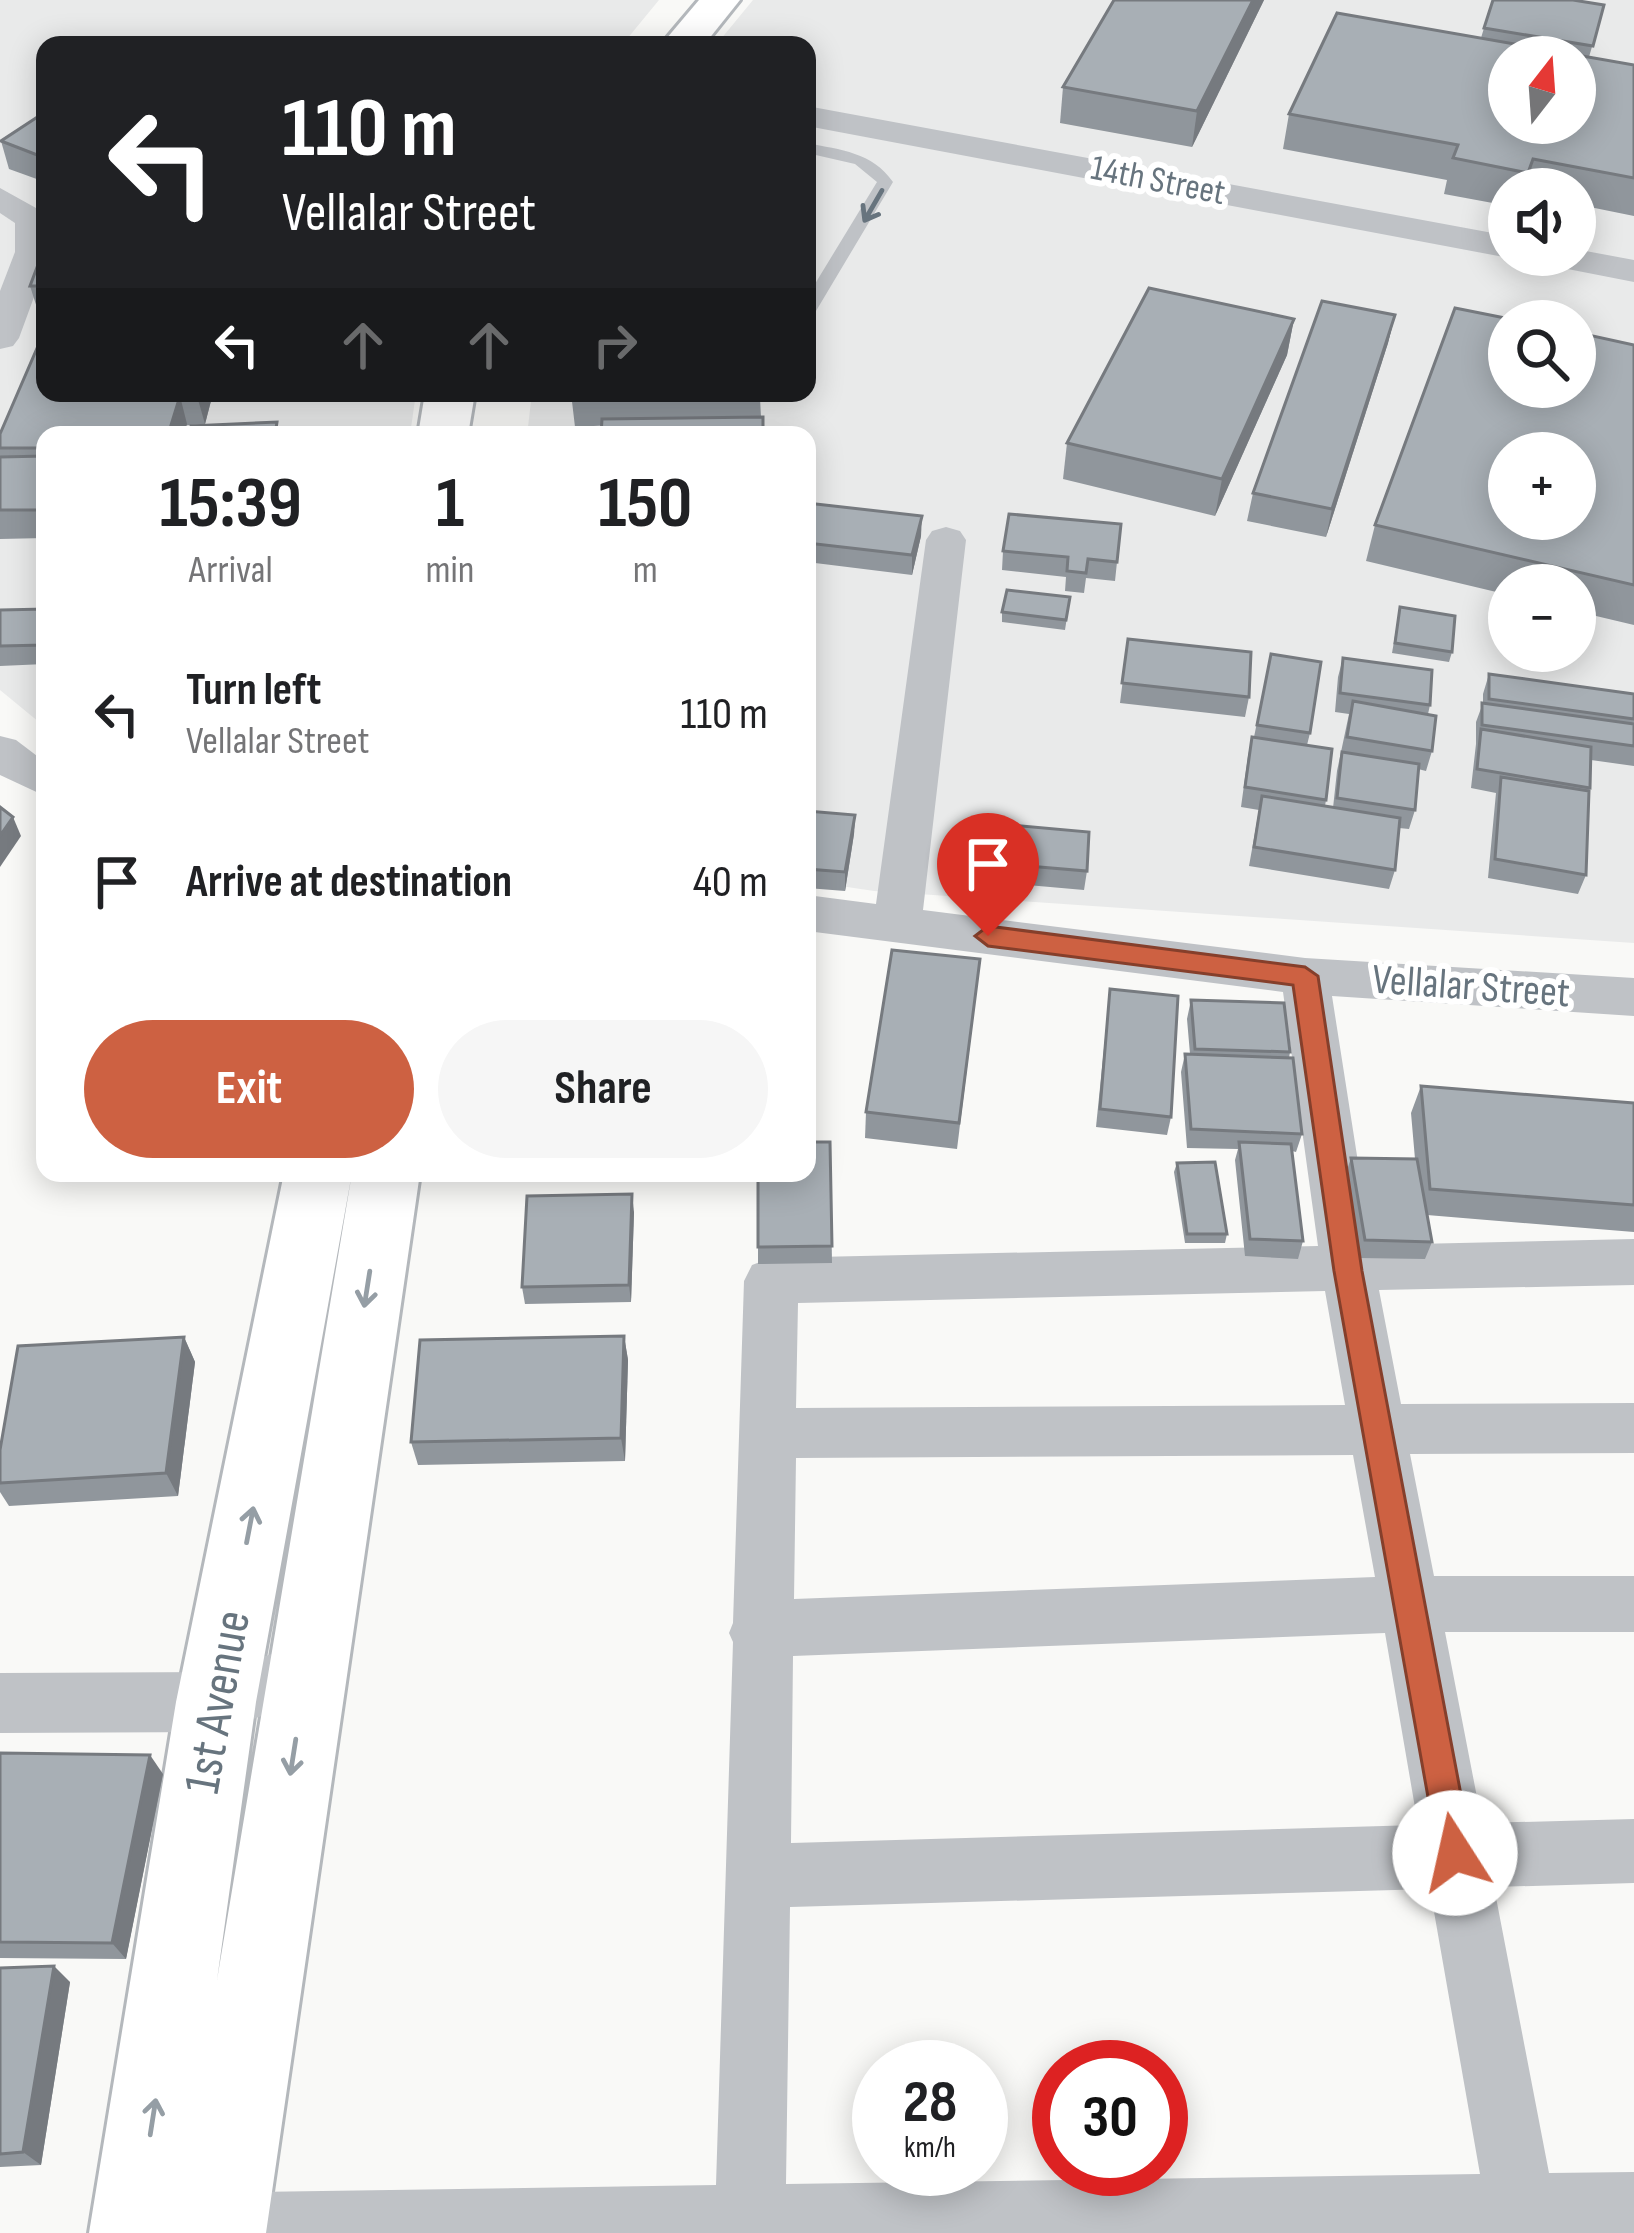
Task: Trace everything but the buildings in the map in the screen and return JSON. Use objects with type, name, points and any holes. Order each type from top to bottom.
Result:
[{"type":"main road","points":[[654,36],[684,0]]},
{"type":"main road","points":[[690,36],[720,0]]},
{"type":"main road","name":"1st Avenue","points":[[136,2230],[216,1702],[316,1182]]},
{"type":"main road","name":"1st Avenue","points":[[220,2230],[385,1182]]},
{"type":"street","name":"14th Street","points":[[816,118],[1488,243]]},
{"type":"street","points":[[0,338],[33,252],[32,219],[3,205]]},
{"type":"street","points":[[1596,264],[1634,271]]},
{"type":"street","points":[[897,925],[946,540]]},
{"type":"street","name":"Vellalar Street","points":[[816,914],[1305,976],[1626,996]]},
{"type":"street","points":[[1305,976],[1348,1271],[1521,2208]]},
{"type":"street","points":[[750,2225],[771,1280],[1634,1262]]},
{"type":"street","points":[[767,1433],[1634,1428]]},
{"type":"street","points":[[761,1631],[1409,1604],[1634,1604]]},
{"type":"street","points":[[0,1702],[216,1702],[306,1672]]},
{"type":"street","points":[[758,1876],[1634,1851]]},
{"type":"street","points":[[136,2230],[750,2225],[1634,2207]]},
{"type":"lane","points":[[816,150],[856,158],[886,182],[816,296]]},
{"type":"shaded area","points":[[0,0],[659,0],[629,36],[36,36],[36,402],[415,402],[411,426],[36,426],[36,720],[0,690]]},
{"type":"shaded area","points":[[753,0],[1634,0],[1634,943],[874,891],[816,882],[816,426],[528,426],[531,402],[816,402],[816,36],[723,36]]},
{"type":"route","points":[[988,936],[1305,976],[1348,1271],[1455,1853]]}]
